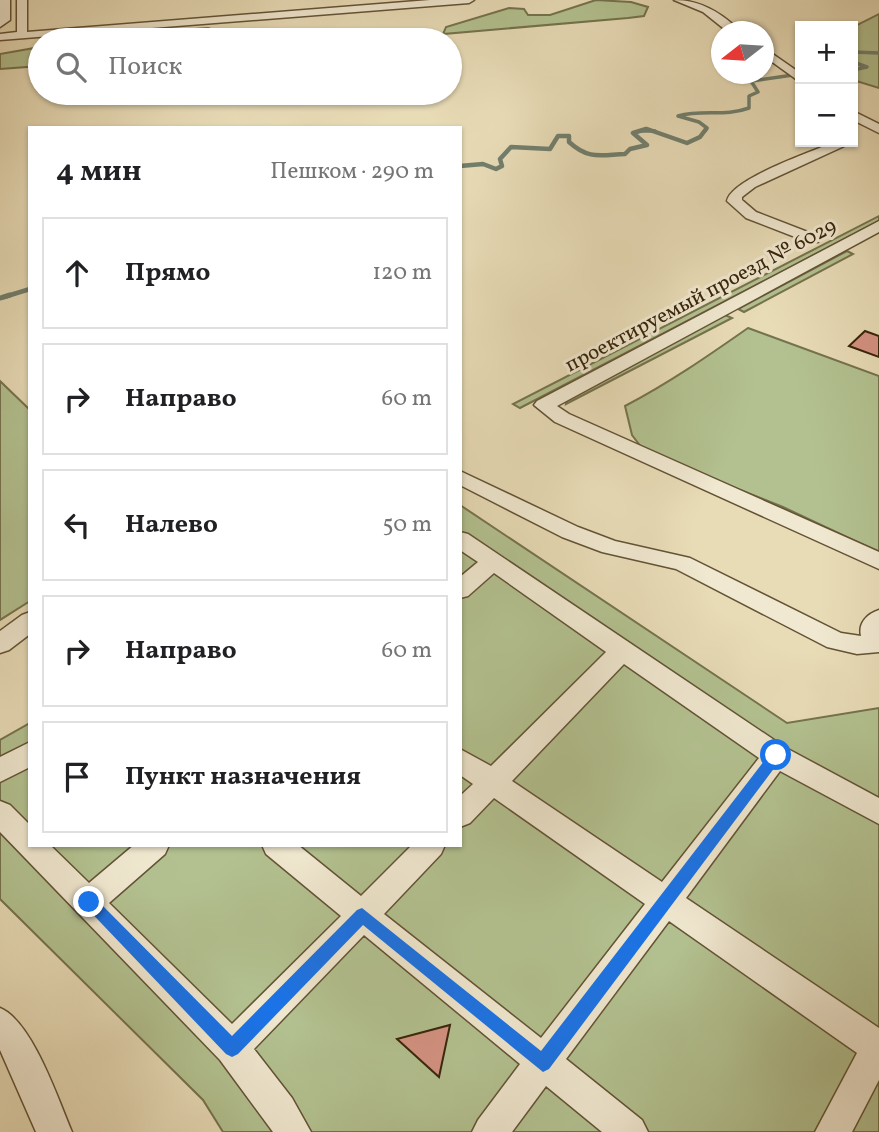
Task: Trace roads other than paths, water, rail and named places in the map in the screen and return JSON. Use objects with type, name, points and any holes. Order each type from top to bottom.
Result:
[{"type":"street","points":[[0,24],[5,20],[5,0]]},
{"type":"street","points":[[22,0],[22,35]]},
{"type":"street","points":[[109,28],[469,0]]},
{"type":"street","points":[[679,0],[706,5],[724,21]]},
{"type":"street","points":[[0,37],[28,35]]},
{"type":"street","points":[[774,59],[795,74]]},
{"type":"street","points":[[858,118],[879,129]]},
{"type":"street","points":[[813,239],[751,215],[734,201],[735,195],[750,184],[834,147]]},
{"type":"street","name":"проектируемый проезд № 6029","points":[[879,226],[544,405],[562,418],[879,561]]},
{"type":"street","points":[[462,478],[570,532],[610,547],[682,563],[836,641],[857,645],[879,643],[872,633],[873,625],[879,619]]},
{"type":"street","points":[[462,540],[776,755],[879,812]]},
{"type":"street","points":[[462,588],[493,562]]},
{"type":"street","points":[[0,644],[28,623]]},
{"type":"street","points":[[462,813],[623,650]]},
{"type":"street","points":[[0,771],[28,754]]},
{"type":"street","points":[[490,1132],[776,755]]},
{"type":"street","points":[[462,761],[879,1047],[833,1132]]},
{"type":"street","points":[[0,813],[28,843]]},
{"type":"street","points":[[32,847],[232,1048],[293,1132]]},
{"type":"street","points":[[89,902],[153,847]]},
{"type":"street","points":[[278,847],[630,1132]]},
{"type":"street","points":[[232,1048],[429,847]]},
{"type":"street","points":[[0,1024],[16,1044],[54,1132]]},
{"type":"waterway","points":[[858,52],[879,53]]},
{"type":"waterway","points":[[858,64],[867,67],[858,69]]},
{"type":"waterway","points":[[705,131],[707,128],[699,122],[678,116],[749,108],[749,96],[758,92],[751,81],[795,75]]},
{"type":"waterway","points":[[640,131],[646,129]]},
{"type":"waterway","points":[[647,129],[653,131]]},
{"type":"waterway","points":[[653,131],[687,143],[700,137],[706,129]]},
{"type":"waterway","points":[[462,166],[483,164],[496,169],[502,166],[500,159],[511,147],[550,149],[558,136],[569,136],[569,142],[589,154],[625,154],[630,149],[647,145],[633,133],[640,131]]},
{"type":"waterway","points":[[640,131],[653,131]]},
{"type":"waterway","points":[[4,297],[28,290]]},
{"type":"waterway","points":[[0,298],[10,295]]}]
